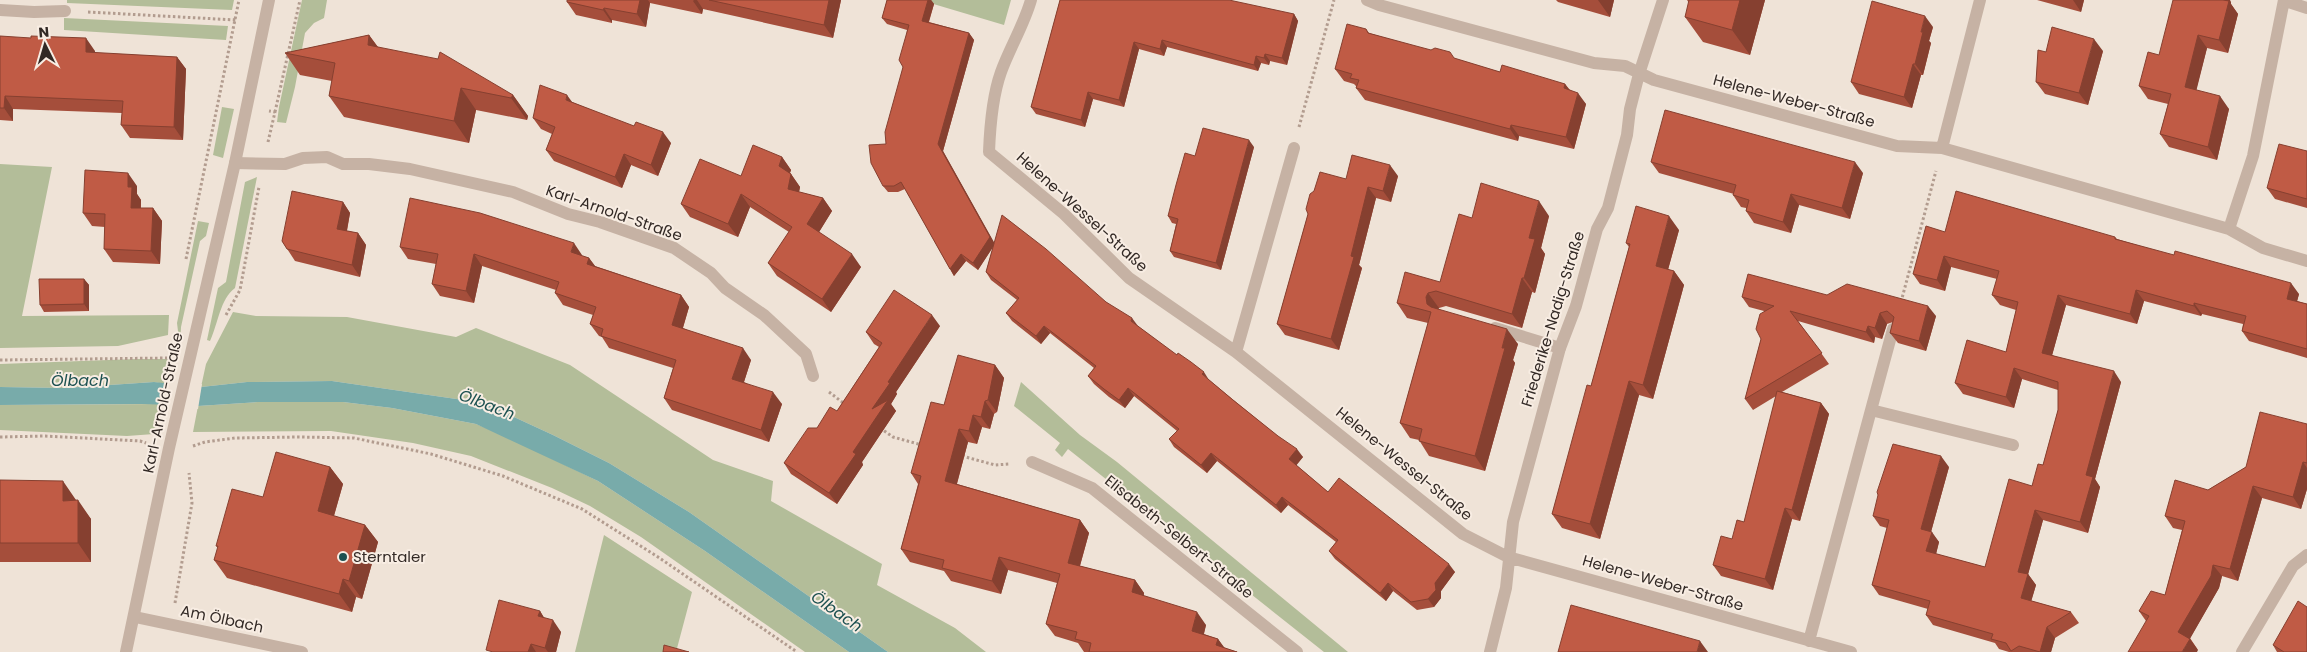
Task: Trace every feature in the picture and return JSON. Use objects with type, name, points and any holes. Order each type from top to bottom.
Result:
[{"type":"street","name":"Karl-Arnold-Straße","points":[[126,652],[135,617],[169,448],[235,163],[269,0]]},
{"type":"street","name":"Helene-Wessel-Straße","points":[[1030,0],[1027,14],[1000,73],[990,123],[989,152],[1064,214],[1128,278],[1236,352],[1464,534],[1508,556]]},
{"type":"street","points":[[1367,0],[1379,6],[1594,63],[1625,66],[1639,74]]},
{"type":"street","name":"Friederike-Nadig-Straße","points":[[1490,652],[1506,588],[1513,522],[1560,348],[1576,306],[1597,229],[1608,208],[1627,135],[1630,109],[1639,74],[1663,0]]},
{"type":"street","points":[[1942,148],[1980,0]]},
{"type":"street","points":[[2229,229],[2253,156],[2284,1],[2307,8]]},
{"type":"street","points":[[0,10],[34,12],[66,10]]},
{"type":"street","name":"Helene-Weber-Straße","points":[[1639,74],[1654,80],[1897,146],[1942,148],[2229,229],[2263,248],[2307,261]]},
{"type":"street","points":[[1236,352],[1294,148]]},
{"type":"street","name":"Karl-Arnold-Straße","points":[[235,163],[285,164],[303,158],[327,157],[343,164],[369,164],[410,169],[513,192],[552,209],[600,222],[674,248],[711,273],[725,288],[764,315],[806,354],[813,376]]},
{"type":"street","points":[[1482,325],[1560,348]]},
{"type":"street","points":[[1810,641],[1893,329]]},
{"type":"street","points":[[1871,410],[2013,445]]},
{"type":"street","name":"Elisabeth-Selbert-Straße","points":[[1032,462],[1092,488],[1297,652]]},
{"type":"street","points":[[2242,652],[2293,566],[2307,555]]},
{"type":"street","name":"Helene-Weber-Straße","points":[[1508,556],[1851,652]]},
{"type":"street","name":"Am Ölbach","points":[[135,617],[302,652]]},
{"type":"path","points":[[186,262],[239,0]]},
{"type":"path","points":[[223,321],[240,290],[263,164],[300,0]]},
{"type":"path","points":[[1294,148],[1334,0]]},
{"type":"path","points":[[66,10],[235,20],[264,26]]},
{"type":"path","points":[[247,106],[275,112]]},
{"type":"path","points":[[1893,329],[1942,148]]},
{"type":"path","points":[[0,360],[158,357],[176,359]]},
{"type":"path","points":[[813,376],[832,396],[847,406]]},
{"type":"path","points":[[878,426],[892,437],[930,447]]},
{"type":"path","points":[[0,437],[44,436],[140,441],[156,448],[186,446],[235,438],[354,438],[431,454],[503,476],[582,509],[658,557],[797,652]]},
{"type":"path","points":[[169,624],[174,608],[192,502],[186,446]]},
{"type":"path","points":[[958,455],[995,465],[1032,462]]},
{"type":"green space","points":[[67,0],[234,0],[232,10],[67,3]]},
{"type":"green space","points":[[302,0],[327,0],[324,18],[314,23],[305,33],[286,123],[277,122],[279,107]]},
{"type":"green space","points":[[920,0],[1011,0],[1004,25]]},
{"type":"green space","points":[[64,18],[228,26],[226,40],[64,30]]},
{"type":"green space","points":[[222,107],[234,109],[223,158],[213,155]]},
{"type":"green space","points":[[0,164],[52,167],[22,316],[169,315],[168,335],[118,346],[0,348]]},
{"type":"green space","points":[[257,177],[235,288],[223,305],[210,341],[207,340],[218,288],[226,282],[245,182]]},
{"type":"green space","points":[[198,221],[209,223],[206,236],[200,241],[181,327],[180,347],[177,323]]},
{"type":"green space","points":[[233,312],[256,316],[347,317],[456,337],[476,328],[570,365],[713,460],[773,481],[771,501],[882,564],[877,585],[955,628],[986,652],[888,652],[689,512],[609,463],[484,403],[332,381],[247,382],[201,387],[206,364]]},
{"type":"green space","points":[[170,359],[165,384],[154,382],[65,388],[0,387],[0,364]]},
{"type":"green space","points":[[1021,382],[1080,435],[1117,462],[1348,652],[1324,652],[1068,449],[1062,457],[1055,450],[1060,443],[1014,406]]},
{"type":"green space","points":[[258,402],[343,402],[392,408],[476,424],[501,434],[598,481],[705,551],[849,652],[805,652],[641,537],[590,506],[552,488],[471,456],[413,443],[331,431],[193,432],[198,406]]},
{"type":"green space","points":[[160,404],[154,434],[127,436],[0,430],[0,405]]},
{"type":"green space","points":[[604,535],[692,592],[676,652],[575,652]]},
{"type":"water","points":[[332,381],[484,403],[553,435],[609,463],[689,512],[888,652],[849,652],[705,551],[598,481],[476,424],[392,408],[343,402],[258,402],[198,406],[142,404],[0,405],[0,387],[65,388],[154,382],[201,387],[247,382]]},
{"type":"pier","points":[[165,381],[202,384],[198,409],[160,407]]},
{"type":"building","points":[[567,0],[640,0],[637,14],[604,8],[603,10],[567,2]]},
{"type":"building","points":[[709,0],[829,0],[824,25]]},
{"type":"building","points":[[887,0],[928,0],[922,21],[969,33],[938,144],[990,237],[973,263],[961,254],[950,269],[901,182],[894,186],[883,186],[871,163],[869,145],[886,144],[885,132],[903,67],[899,60],[909,25],[882,18]]},
{"type":"building","points":[[1060,0],[1229,0],[1294,14],[1282,58],[1265,54],[1264,58],[1256,56],[1254,65],[1162,40],[1160,49],[1134,42],[1119,100],[1088,92],[1081,120],[1031,107]]},
{"type":"building","points":[[1689,0],[1740,0],[1732,30],[1685,17]]},
{"type":"building","points":[[2173,0],[2229,1],[2219,40],[2198,35],[2185,87],[2220,96],[2208,147],[2160,134],[2171,94],[2139,86],[2148,52],[2159,55]]},
{"type":"building","points":[[1872,1],[1925,16],[1915,64],[1913,64],[1904,97],[1851,82]]},
{"type":"building","points":[[1347,24],[1366,29],[1368,33],[1431,50],[1435,48],[1450,52],[1454,58],[1500,72],[1502,65],[1565,84],[1564,88],[1578,93],[1566,137],[1511,125],[1510,129],[1356,88],[1359,80],[1350,78],[1352,74],[1335,69]]},
{"type":"building","points":[[2052,27],[2094,39],[2079,93],[2036,82],[2038,50],[2046,52]]},
{"type":"building","points":[[369,35],[368,45],[438,59],[440,52],[513,95],[511,98],[461,88],[454,121],[329,96],[335,63],[285,53]]},
{"type":"building","points":[[0,36],[86,38],[86,52],[177,57],[174,127],[121,125],[123,101],[5,96],[4,108],[0,108]]},
{"type":"building","points":[[540,85],[567,95],[566,100],[634,126],[636,122],[663,132],[651,165],[624,154],[615,177],[546,150],[555,127],[533,118]]},
{"type":"building","points":[[1665,110],[1855,162],[1842,208],[1791,194],[1783,222],[1746,211],[1749,200],[1733,195],[1736,185],[1651,162]]},
{"type":"building","points":[[1203,128],[1249,140],[1216,263],[1170,251],[1178,219],[1168,216],[1176,185],[1185,153],[1195,156]]},
{"type":"building","points":[[2279,144],[2307,151],[2307,199],[2267,188]]},
{"type":"building","points":[[753,145],[782,157],[779,166],[791,174],[788,189],[823,198],[807,224],[852,254],[822,299],[768,263],[792,227],[741,194],[728,224],[681,204],[700,159],[741,176]]},
{"type":"building","points":[[1352,155],[1390,165],[1383,191],[1368,187],[1351,256],[1354,257],[1331,339],[1277,324],[1308,214],[1306,209],[1310,194],[1314,191],[1320,172],[1346,179]]},
{"type":"building","points":[[85,170],[128,173],[128,187],[132,187],[131,208],[153,208],[151,251],[104,249],[105,214],[83,213]]},
{"type":"building","points":[[1481,183],[1539,201],[1529,238],[1535,239],[1512,314],[1436,291],[1428,293],[1426,297],[1427,304],[1431,307],[1507,329],[1502,348],[1505,348],[1475,456],[1419,441],[1422,429],[1400,423],[1431,312],[1397,303],[1405,272],[1440,282],[1459,214],[1472,218]]},
{"type":"building","points":[[292,191],[343,202],[337,229],[358,233],[352,265],[287,249],[282,241]]},
{"type":"building","points":[[1956,191],[2115,237],[2115,239],[2174,255],[2175,251],[2291,283],[2287,299],[2307,304],[2307,349],[2242,331],[2246,316],[2194,303],[2194,306],[2136,290],[2130,314],[2058,295],[2042,353],[2114,371],[2086,475],[2093,477],[2080,522],[2035,510],[2018,572],[2028,574],[2021,598],[2071,612],[2047,627],[2040,652],[2019,646],[2011,651],[2006,643],[1991,639],[1993,634],[1926,615],[1930,601],[1872,585],[1889,520],[1873,516],[1877,492],[1893,444],[1941,456],[1921,529],[1932,532],[1926,551],[1985,567],[2009,479],[2032,486],[2038,464],[2043,465],[2058,410],[2058,382],[2014,368],[2006,397],[1955,383],[1967,340],[2006,352],[2018,302],[1992,295],[1999,271],[1944,256],[1937,280],[1913,274],[1926,226],[1945,232]]},
{"type":"building","points":[[410,198],[480,213],[574,243],[571,252],[589,258],[587,264],[681,295],[672,325],[743,348],[732,379],[773,392],[761,430],[664,398],[676,360],[601,336],[603,329],[590,324],[596,307],[555,293],[559,282],[474,254],[466,291],[432,284],[438,254],[400,247]]},
{"type":"building","points":[[1636,206],[1669,216],[1656,266],[1674,271],[1643,385],[1629,381],[1590,524],[1552,514],[1587,385],[1591,386],[1630,244],[1626,243]]},
{"type":"building","points":[[1002,215],[1046,249],[1106,302],[1132,318],[1131,321],[1177,355],[1178,353],[1204,372],[1202,374],[1233,400],[1297,449],[1289,459],[1328,492],[1339,478],[1449,564],[1435,583],[1436,590],[1428,599],[1411,602],[1388,583],[1380,593],[1329,551],[1338,540],[1282,497],[1276,505],[1211,453],[1201,465],[1169,439],[1179,429],[1128,388],[1119,400],[1088,376],[1096,366],[1044,326],[1036,336],[1006,313],[1019,298],[986,272]]},
{"type":"building","points":[[1748,274],[1827,295],[1847,284],[1928,306],[1919,341],[1890,333],[1894,317],[1887,311],[1880,313],[1875,328],[1868,326],[1866,332],[1790,311],[1822,353],[1745,399],[1761,339],[1756,329],[1760,314],[1774,306],[1742,297]]},
{"type":"building","points":[[39,279],[84,279],[84,304],[40,305]]},
{"type":"building","points":[[894,290],[932,315],[872,409],[888,400],[853,452],[856,454],[829,493],[784,463],[808,428],[817,428],[830,407],[837,411],[882,343],[866,332]]},
{"type":"building","points":[[958,355],[995,365],[988,400],[985,401],[981,417],[973,415],[969,431],[959,429],[945,481],[1080,520],[1068,563],[1135,580],[1132,592],[1197,612],[1192,631],[1218,639],[1216,645],[1237,652],[1089,652],[1091,643],[1075,639],[1077,632],[1046,624],[1060,574],[999,557],[992,581],[942,568],[944,560],[901,549],[921,476],[911,473],[931,402],[944,405]]},
{"type":"building","points":[[1777,391],[1821,403],[1792,510],[1785,508],[1765,579],[1713,565],[1721,536],[1732,539],[1737,520],[1744,522]]},
{"type":"building","points":[[2260,412],[2307,424],[2307,463],[2303,462],[2293,497],[2253,486],[2230,569],[2213,565],[2211,576],[2178,632],[2190,639],[2182,652],[2128,652],[2149,616],[2139,611],[2151,591],[2165,595],[2185,521],[2165,516],[2175,480],[2208,490],[2246,467]]},
{"type":"building","name":"Sterntaler","points":[[276,452],[330,467],[318,511],[365,525],[349,581],[343,579],[339,594],[214,560],[218,546],[216,546],[232,489],[263,497]]},
{"type":"building","points":[[0,480],[63,481],[63,501],[78,500],[78,543],[0,543]]},
{"type":"building","points":[[499,600],[540,611],[538,616],[553,620],[545,648],[531,644],[528,652],[493,652],[486,650]]},
{"type":"building","points":[[2298,601],[2307,607],[2307,652],[2284,652],[2273,645]]},
{"type":"building","points":[[1571,605],[1700,641],[1697,652],[1558,652]]},
{"type":"building","points":[[664,645],[689,652],[663,652]]},
{"type":"place","name":"Sterntaler","points":[[343,557]]},
{"type":"water label","name":"Ölbach","points":[[80,380]]},
{"type":"water label","name":"Ölbach","points":[[487,404]]},
{"type":"water label","name":"Ölbach","points":[[837,611]]}]
